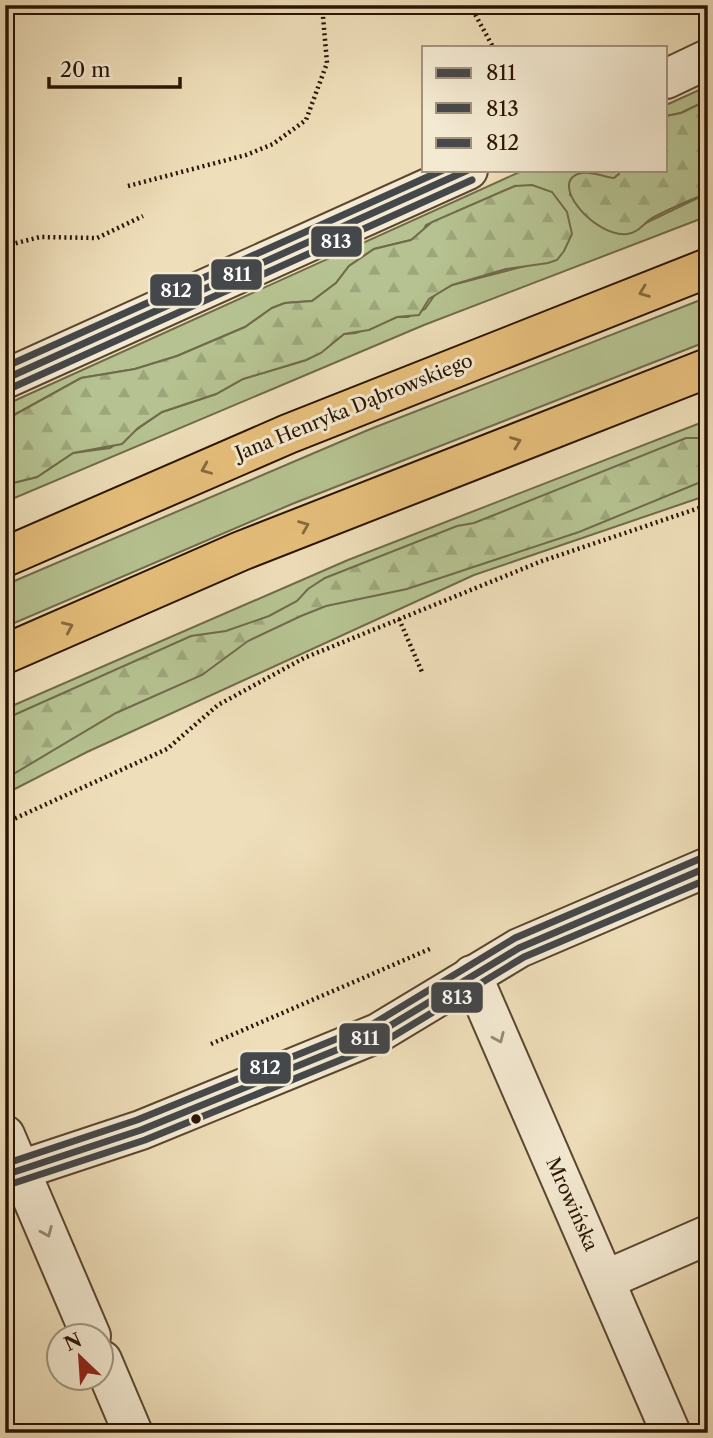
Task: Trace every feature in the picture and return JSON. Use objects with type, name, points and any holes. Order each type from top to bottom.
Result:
[{"type":"main road","name":"Jana Henryka Dąbrowskiego","points":[[5,557],[300,429],[708,268]]},
{"type":"main road","points":[[5,654],[241,551],[708,368]]},
{"type":"street","points":[[668,78],[708,60]]},
{"type":"street","points":[[5,379],[464,172]]},
{"type":"street","points":[[13,1172],[141,1130],[377,1033],[519,948],[708,867]]},
{"type":"street","name":"Mrowińska","points":[[472,975],[671,1433]]},
{"type":"street","points":[[5,1135],[13,1172],[84,1322]]},
{"type":"street","points":[[605,1280],[708,1235]]},
{"type":"street","points":[[115,1392],[132,1433]]},
{"type":"path","points":[[128,186],[246,155],[273,144],[306,120],[327,63],[322,5]]},
{"type":"path","points":[[470,5],[492,46]]},
{"type":"path","points":[[5,246],[40,237],[97,238],[143,216]]},
{"type":"path","points":[[5,823],[167,749],[218,705],[304,658],[541,561],[708,505]]},
{"type":"path","points":[[400,619],[422,672]]},
{"type":"green space","points":[[708,86],[708,100],[681,113],[668,116],[668,104]]},
{"type":"green space","points":[[708,100],[708,193],[650,219],[635,232],[627,234],[614,233],[589,218],[572,196],[569,186],[572,178],[582,173],[614,178],[619,172],[668,172],[668,116],[681,113]]},
{"type":"green space","points":[[520,172],[619,172],[614,178],[572,180],[570,195],[646,223],[708,193],[708,216],[424,325],[5,502],[5,485],[37,477],[73,453],[110,448],[162,412],[216,394],[243,379],[306,360],[320,353],[344,334],[356,333],[397,317],[408,317],[425,309],[436,293],[452,285],[525,266],[515,186],[426,225],[421,235],[411,240],[374,249],[349,266],[336,283],[312,301],[285,303],[272,308],[245,327],[177,356],[135,369],[81,378],[5,420],[5,405]]},
{"type":"green space","points":[[532,185],[552,192],[567,212],[572,234],[557,260],[506,269],[452,285],[429,299],[419,315],[397,317],[369,330],[344,334],[321,353],[306,360],[243,379],[216,394],[162,412],[138,428],[122,444],[73,453],[37,477],[5,485],[5,420],[81,378],[135,369],[177,356],[245,327],[272,308],[285,303],[312,301],[336,283],[349,266],[374,249],[411,240],[432,222],[515,186]]},
{"type":"green space","points":[[708,297],[708,341],[292,504],[5,627],[5,585],[368,430]]},
{"type":"green space","points":[[708,420],[708,495],[474,575],[87,752],[5,794],[5,709],[348,560]]},
{"type":"green space","points":[[686,438],[700,438],[708,443],[708,479],[579,532],[407,589],[326,606],[301,616],[248,641],[202,675],[116,713],[5,779],[5,719],[191,636],[226,631],[269,616],[297,601],[308,589],[325,578],[457,526],[474,523]]},
{"type":"transit line","name":"812","points":[[5,367],[439,172]]},
{"type":"transit line","name":"811","points":[[5,379],[464,172]]},
{"type":"transit line","name":"813","points":[[9,389],[472,180]]},
{"type":"transit line","name":"812","points":[[5,1164],[137,1120],[373,1024],[515,938],[704,857]]},
{"type":"transit line","name":"811","points":[[5,1175],[141,1130],[378,1033],[519,948],[708,867]]},
{"type":"transit line","name":"813","points":[[8,1185],[145,1140],[382,1043],[524,957],[708,879]]}]
